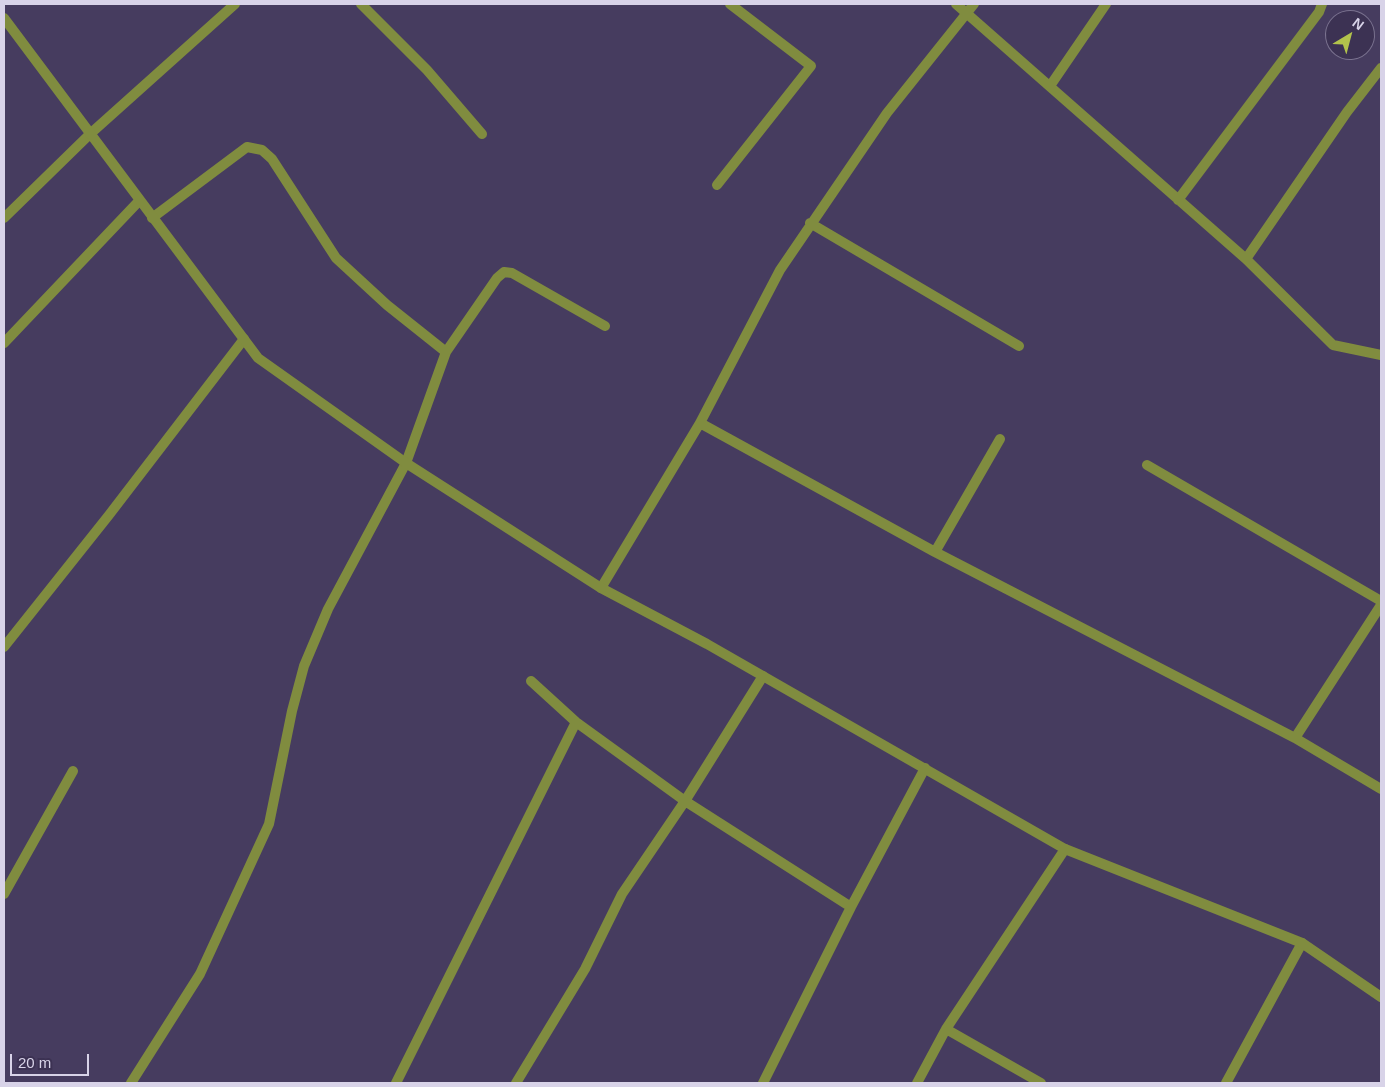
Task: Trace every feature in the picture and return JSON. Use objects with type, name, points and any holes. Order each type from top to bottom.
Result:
[{"type":"street","points":[[4,218],[90,134],[235,4]]},
{"type":"street","points":[[361,4],[427,70],[482,134]]},
{"type":"street","points":[[717,185],[811,66],[730,4]]},
{"type":"street","points":[[956,4],[1246,259],[1333,345],[1381,355]]},
{"type":"street","points":[[601,588],[700,424],[780,270],[810,223],[887,113],[974,4]]},
{"type":"street","points":[[1050,86],[1106,4]]},
{"type":"street","points":[[1178,200],[1319,12],[1322,4]]},
{"type":"street","points":[[4,18],[258,358],[406,463],[601,588],[763,676],[1065,849],[1302,943],[1381,996]]},
{"type":"street","points":[[1246,259],[1347,112],[1381,68]]},
{"type":"street","points":[[152,218],[247,148],[262,150],[272,158],[336,258],[387,305],[446,352]]},
{"type":"street","points":[[4,343],[139,201]]},
{"type":"street","points":[[810,223],[1019,346]]},
{"type":"street","points":[[131,1083],[200,974],[270,824],[292,711],[304,666],[328,609],[406,463],[446,352],[497,278],[504,272],[512,273],[605,326]]},
{"type":"street","points":[[4,647],[109,515],[244,339]]},
{"type":"street","points":[[700,424],[935,552],[1295,738],[1381,789]]},
{"type":"street","points":[[935,552],[1000,439]]},
{"type":"street","points":[[1147,465],[1381,601]]},
{"type":"street","points":[[1295,738],[1381,605]]},
{"type":"street","points":[[516,1083],[585,969],[622,894],[685,801],[763,676]]},
{"type":"street","points":[[531,681],[576,722],[685,801],[850,907]]},
{"type":"street","points":[[396,1083],[576,722]]},
{"type":"street","points":[[763,1083],[850,907],[925,768]]},
{"type":"street","points":[[4,894],[73,771]]},
{"type":"street","points":[[917,1083],[946,1029],[1065,849]]},
{"type":"street","points":[[1226,1083],[1302,943]]},
{"type":"street","points":[[946,1029],[1040,1083]]}]
